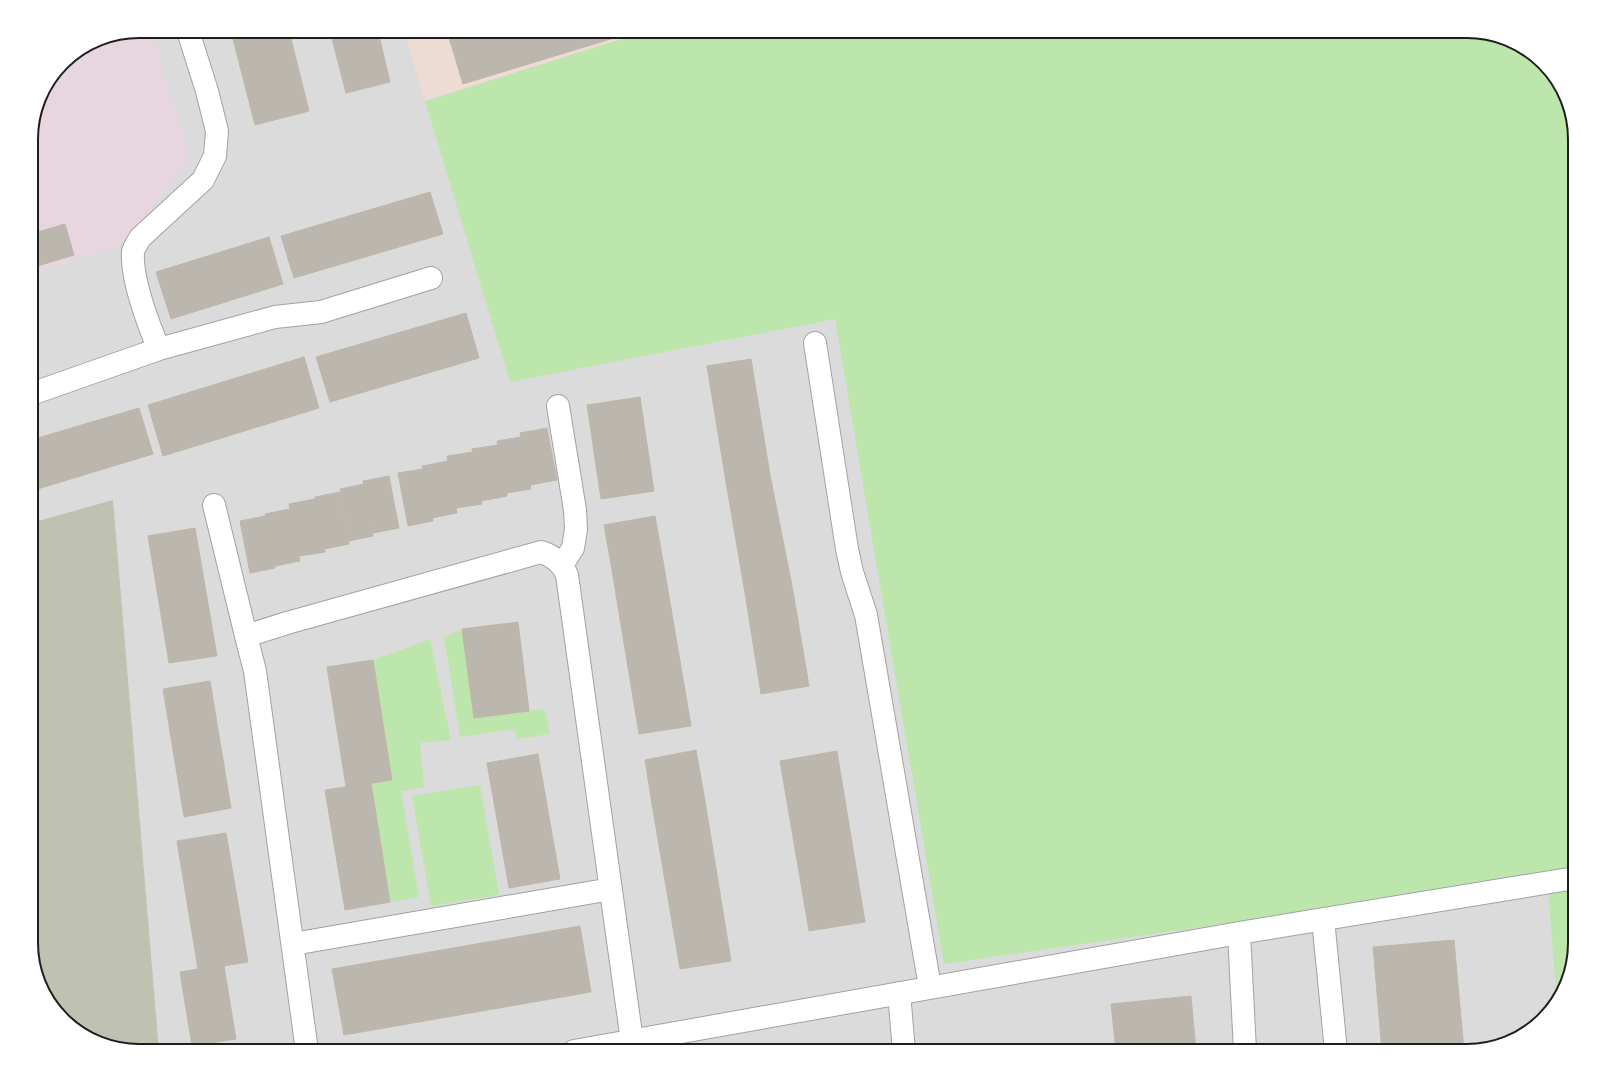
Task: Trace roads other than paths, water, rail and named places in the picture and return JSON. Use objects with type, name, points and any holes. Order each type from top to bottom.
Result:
[{"type":"street","points":[[159,349],[150,329],[134,270],[133,250],[140,238],[203,180],[214,156],[217,131],[208,91],[190,38]]},
{"type":"street","points":[[38,392],[159,349],[275,317],[300,316],[321,312],[431,278]]},
{"type":"street","points":[[815,343],[847,549],[852,572],[866,615],[930,987]]},
{"type":"street","points":[[558,406],[575,510],[576,529],[573,548],[562,565]]},
{"type":"street","points":[[214,505],[255,671],[306,1044]]},
{"type":"street","points":[[246,636],[286,623],[541,552],[550,555],[562,565],[567,575],[632,1041]]},
{"type":"street","points":[[615,1044],[1239,933],[1568,879]]},
{"type":"street","points":[[293,944],[611,889]]},
{"type":"street","points":[[1323,919],[1335,1044]]},
{"type":"street","points":[[1239,933],[1244,1044]]},
{"type":"street","points":[[900,993],[904,1044]]}]
